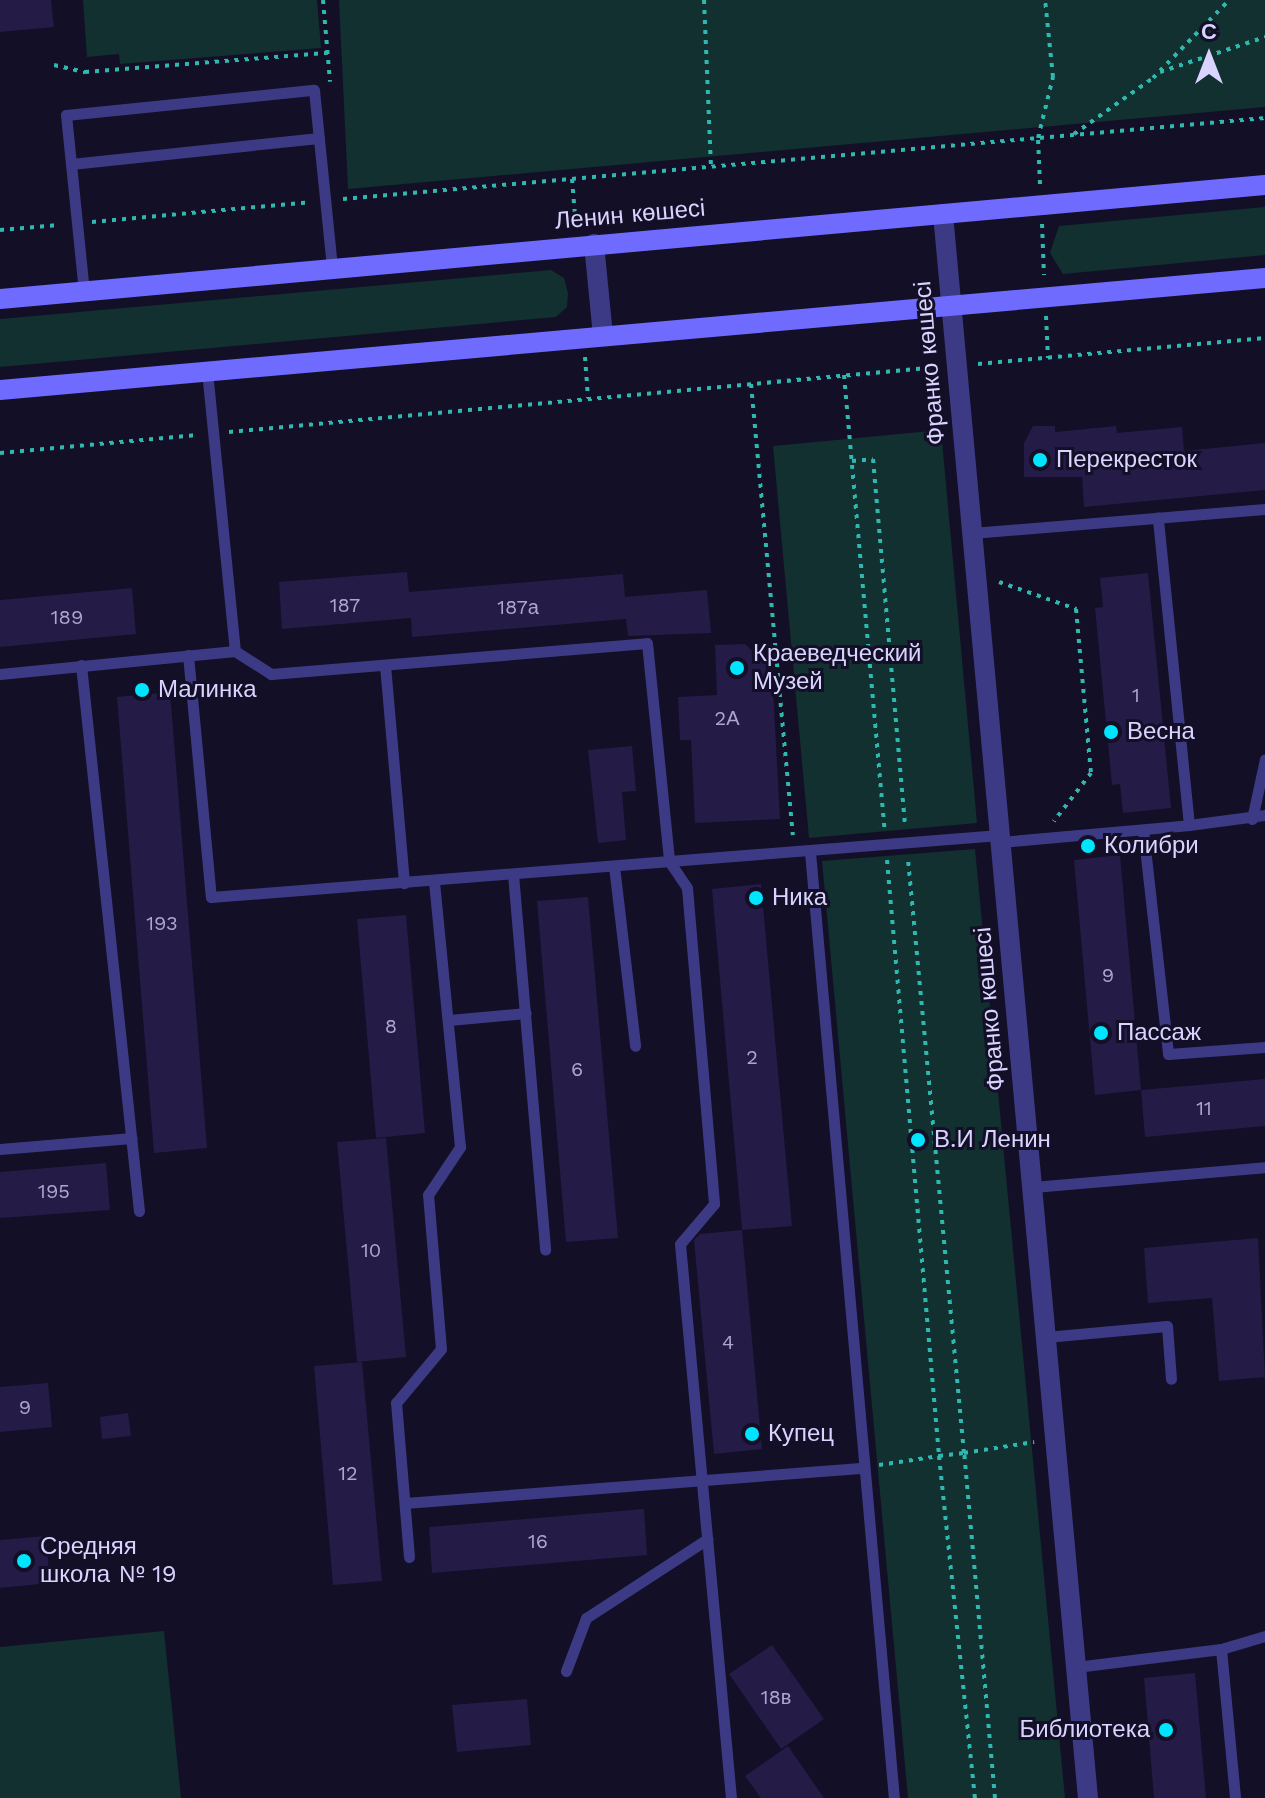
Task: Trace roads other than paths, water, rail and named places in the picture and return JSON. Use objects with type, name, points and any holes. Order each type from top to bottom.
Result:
[{"type":"main road","name":"Ленин көшесі","points":[[0,299],[1265,185]]},
{"type":"main road","points":[[0,390],[1265,278]]},
{"type":"street","name":"Франко көшесі","points":[[943,214],[1088,1798]]},
{"type":"street","points":[[594,244],[603,335]]},
{"type":"lane","points":[[84,292],[66,115],[314,90],[332,268]]},
{"type":"lane","points":[[71,164],[319,138]]},
{"type":"lane","points":[[207,371],[235,651]]},
{"type":"lane","points":[[972,533],[1265,509]]},
{"type":"lane","points":[[1158,518],[1189,825]]},
{"type":"lane","points":[[0,674],[235,651],[271,674],[647,643],[669,861],[687,888],[714,1204],[680,1244],[731,1798]]},
{"type":"lane","points":[[188,655],[211,897],[907,843],[1040,839],[1252,819],[1265,815]]},
{"type":"lane","points":[[81,665],[139,1211]]},
{"type":"lane","points":[[385,665],[404,883]]},
{"type":"lane","points":[[1252,819],[1265,759]]},
{"type":"lane","points":[[1143,830],[1168,1054],[1265,1047]]},
{"type":"lane","points":[[810,852],[894,1798]]},
{"type":"lane","points":[[614,866],[635,1046]]},
{"type":"lane","points":[[513,874],[545,1250]]},
{"type":"lane","points":[[409,1557],[396,1403],[441,1349],[428,1195],[460,1147],[434,880]]},
{"type":"lane","points":[[449,1020],[526,1013]]},
{"type":"lane","points":[[0,1149],[132,1138]]},
{"type":"lane","points":[[1033,1187],[1265,1167]]},
{"type":"lane","points":[[1046,1337],[1167,1326],[1171,1379]]},
{"type":"lane","points":[[405,1503],[864,1468]]},
{"type":"lane","points":[[566,1671],[586,1618],[707,1539]]},
{"type":"lane","points":[[1076,1667],[1221,1649],[1265,1636]]},
{"type":"lane","points":[[1221,1649],[1235,1798]]},
{"type":"place","name":"Перекресток","points":[[1040,460]]},
{"type":"place","name":"Краеведческий Музей","points":[[737,668]]},
{"type":"place","name":"Малинка","points":[[142,690]]},
{"type":"place","name":"Весна","points":[[1111,732]]},
{"type":"place","name":"Колибри","points":[[1088,846]]},
{"type":"place","name":"Ника","points":[[756,898]]},
{"type":"place","name":"Пассаж","points":[[1101,1033]]},
{"type":"place","name":"В.И Ленин","points":[[918,1140]]},
{"type":"place","name":"Купец","points":[[752,1434]]},
{"type":"place","name":"Средняя школа № 19","points":[[24,1561]]},
{"type":"place","name":"Библиотека","points":[[1166,1730]]}]
